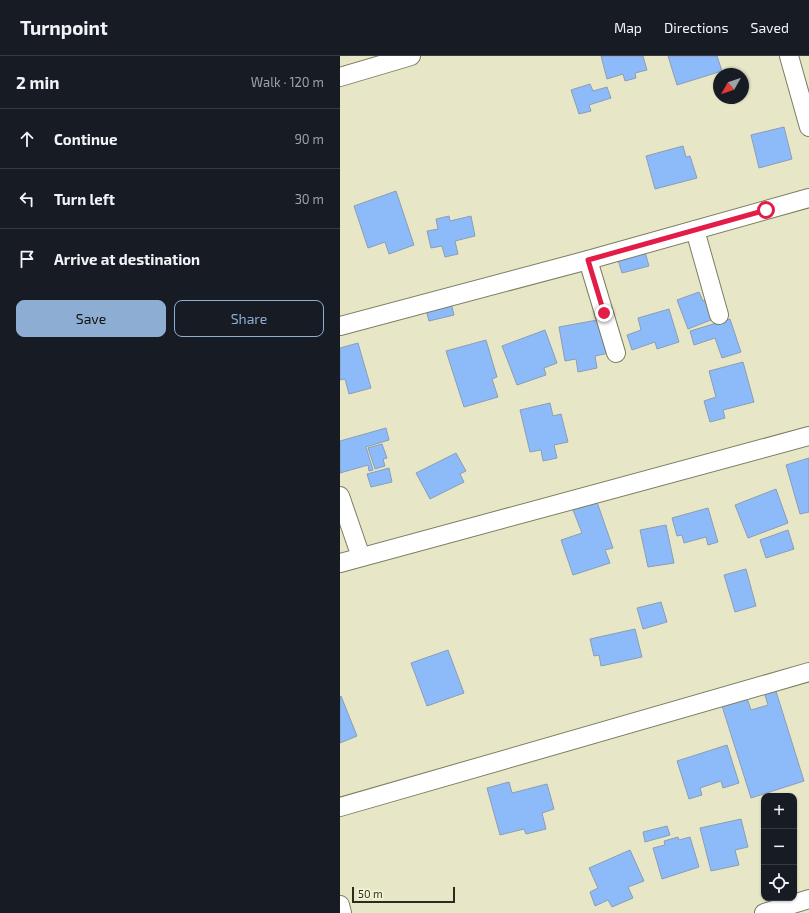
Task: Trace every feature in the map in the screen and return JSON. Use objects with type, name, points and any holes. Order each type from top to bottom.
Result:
[{"type":"street","points":[[340,76],[411,56]]},
{"type":"street","points":[[789,56],[809,127]]},
{"type":"street","points":[[340,326],[588,260],[809,198]]},
{"type":"street","points":[[695,230],[719,315]]},
{"type":"street","points":[[588,260],[616,353]]},
{"type":"street","points":[[340,563],[809,436]]},
{"type":"street","points":[[340,496],[361,557]]},
{"type":"street","points":[[340,807],[809,672]]},
{"type":"street","points":[[764,913],[809,900]]},
{"type":"street","points":[[340,905],[342,913]]},
{"type":"building","points":[[601,56],[643,56],[647,70],[635,73],[636,78],[625,81],[623,74],[607,79]]},
{"type":"building","points":[[668,56],[717,56],[721,68],[713,68],[713,74],[677,85]]},
{"type":"building","points":[[590,84],[593,91],[607,87],[611,98],[589,105],[591,111],[579,114],[571,90]]},
{"type":"building","points":[[784,127],[792,159],[759,168],[751,135]]},
{"type":"building","points":[[683,146],[686,157],[690,156],[697,178],[655,189],[646,156]]},
{"type":"building","points":[[396,191],[414,245],[389,254],[385,242],[368,248],[354,206]]},
{"type":"building","points":[[449,216],[450,221],[471,216],[475,236],[455,241],[458,254],[445,257],[442,246],[431,248],[427,231],[438,229],[436,219]]},
{"type":"building","points":[[645,252],[649,266],[622,273],[618,260]]},
{"type":"building","points":[[699,292],[703,301],[708,299],[716,318],[688,329],[677,300]]},
{"type":"building","points":[[451,303],[454,315],[429,321],[426,310]]},
{"type":"building","points":[[669,309],[679,342],[657,349],[655,342],[632,350],[627,335],[641,330],[638,318]]},
{"type":"building","points":[[603,319],[609,353],[595,356],[597,368],[578,372],[576,359],[565,361],[559,327]]},
{"type":"building","points":[[730,319],[741,352],[722,358],[715,338],[694,345],[690,331]]},
{"type":"building","points":[[545,330],[557,363],[544,368],[546,375],[517,385],[502,346]]},
{"type":"building","points":[[486,340],[497,377],[492,379],[498,397],[464,407],[446,351]]},
{"type":"building","points":[[358,343],[371,388],[349,394],[345,379],[340,380],[340,348]]},
{"type":"building","points":[[743,362],[754,402],[723,410],[725,418],[710,422],[704,401],[716,397],[709,371]]},
{"type":"building","points":[[550,403],[553,416],[561,414],[568,442],[554,445],[557,458],[543,461],[541,450],[530,452],[520,410]]},
{"type":"building","points":[[386,428],[389,440],[366,447],[373,470],[369,471],[368,465],[340,473],[340,441]]},
{"type":"building","points":[[382,444],[387,458],[383,459],[385,466],[375,469],[368,448]]},
{"type":"building","points":[[456,453],[466,471],[460,474],[464,482],[430,499],[416,473]]},
{"type":"building","points":[[809,458],[809,512],[800,514],[786,465]]},
{"type":"building","points":[[389,468],[392,482],[371,487],[367,474]]},
{"type":"building","points":[[776,489],[788,523],[748,538],[735,505]]},
{"type":"building","points":[[597,502],[613,548],[605,550],[610,563],[573,575],[561,540],[582,533],[573,510]]},
{"type":"building","points":[[708,508],[718,542],[708,545],[706,537],[684,543],[682,535],[677,536],[672,518]]},
{"type":"building","points":[[666,525],[674,563],[648,567],[640,530]]},
{"type":"building","points":[[788,530],[794,549],[766,558],[760,540]]},
{"type":"building","points":[[746,569],[756,606],[735,612],[724,575]]},
{"type":"building","points":[[661,602],[667,622],[643,629],[637,608]]},
{"type":"building","points":[[635,629],[642,657],[601,666],[599,655],[594,656],[590,639]]},
{"type":"building","points":[[448,650],[464,693],[427,706],[411,663]]},
{"type":"building","points":[[775,688],[804,781],[767,793],[761,793],[761,795],[751,798],[722,706],[747,698],[751,710],[768,705],[764,692]]},
{"type":"building","points":[[341,696],[357,736],[340,743],[340,697]]},
{"type":"building","points":[[727,745],[739,783],[723,788],[721,781],[700,788],[702,795],[689,799],[677,761]]},
{"type":"building","points":[[509,782],[512,793],[547,784],[554,809],[542,813],[546,829],[526,834],[524,829],[500,835],[487,788]]},
{"type":"building","points":[[741,819],[748,847],[735,850],[739,865],[711,871],[700,828]]},
{"type":"building","points":[[667,826],[670,835],[645,842],[643,832]]},
{"type":"building","points":[[678,837],[679,840],[690,837],[699,867],[662,879],[653,848],[665,845],[664,841]]},
{"type":"building","points":[[630,850],[644,881],[628,887],[633,898],[612,907],[608,900],[595,906],[590,892],[598,888],[589,868]]},
{"type":"route","points":[[604,313],[588,260],[766,210]]}]
